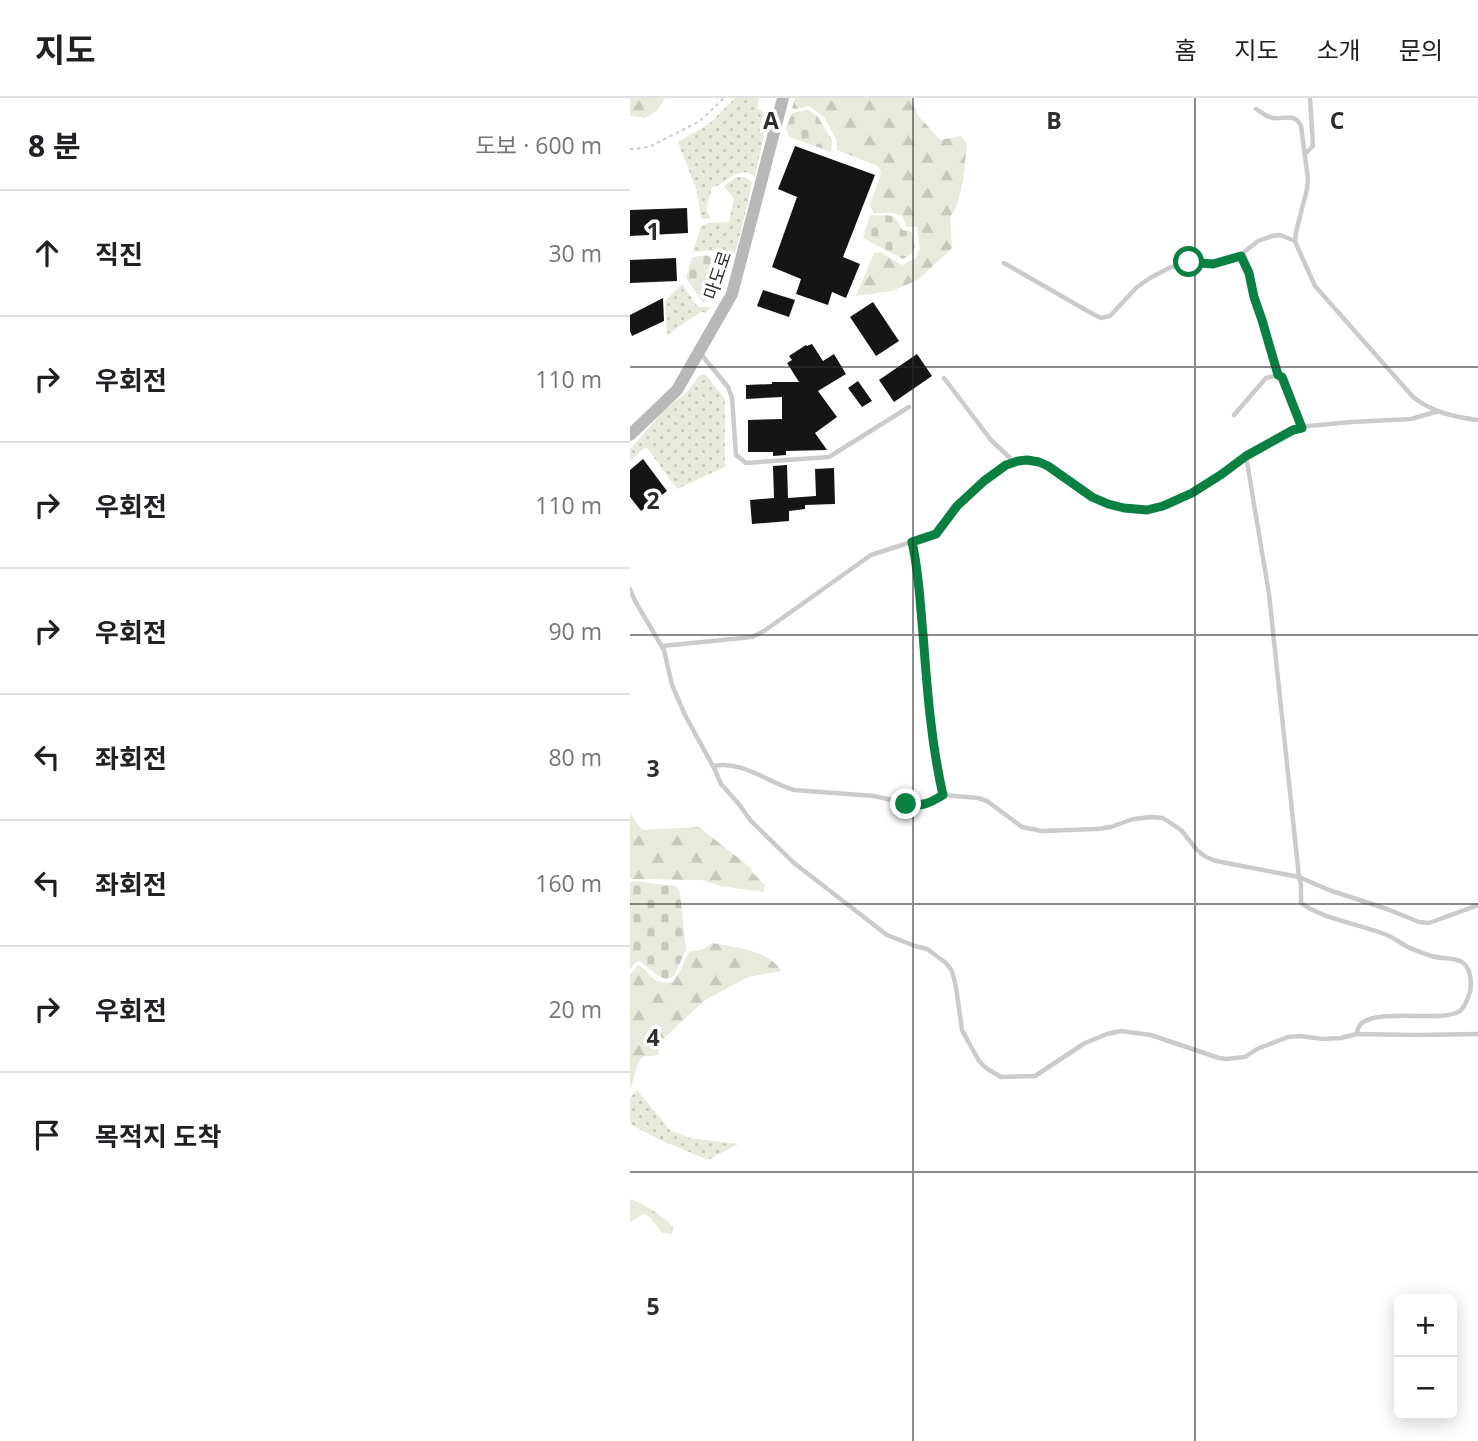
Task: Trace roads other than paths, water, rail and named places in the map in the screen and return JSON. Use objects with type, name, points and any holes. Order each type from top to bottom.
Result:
[{"type":"main road","name":"마도로","points":[[630,435],[677,390],[732,294],[783,98]]},
{"type":"lane","points":[[1305,154],[1313,146],[1310,98]]},
{"type":"lane","points":[[1256,109],[1270,117],[1293,118],[1301,126],[1308,179],[1295,241],[1315,286],[1413,397],[1424,406],[1450,416],[1478,420]]},
{"type":"lane","points":[[1004,263],[1101,318],[1110,316],[1137,287],[1169,268],[1193,261],[1213,264],[1241,256],[1258,240],[1272,236],[1280,235],[1295,241]]},
{"type":"lane","points":[[1241,256],[1249,273],[1278,375],[1282,377],[1302,428]]},
{"type":"lane","points":[[699,352],[728,387],[732,398],[736,455],[746,463],[830,457],[909,407]]},
{"type":"lane","points":[[1234,415],[1266,378],[1278,375]]},
{"type":"lane","points":[[944,378],[1012,463]]},
{"type":"lane","points":[[662,646],[752,637],[871,555],[936,534],[957,506],[984,481],[1012,463],[1027,460],[1039,462],[1092,497],[1124,508],[1147,510],[1192,493],[1246,456],[1293,430],[1352,422],[1411,419],[1438,411]]},
{"type":"lane","points":[[1246,456],[1269,594],[1301,903],[1386,934],[1408,947],[1434,957],[1460,961],[1469,972],[1469,996],[1460,1011],[1435,1017],[1382,1016],[1362,1022],[1357,1034]]},
{"type":"lane","points":[[912,542],[917,565],[936,766],[943,795]]},
{"type":"lane","points":[[630,589],[662,646],[671,685],[721,784],[751,821],[794,863],[887,935],[927,949],[946,963],[952,971],[962,1030],[979,1061],[994,1074],[1001,1077],[1035,1076],[1085,1043],[1121,1031],[1151,1035],[1226,1059],[1245,1057],[1257,1049],[1288,1037],[1322,1039],[1357,1034],[1478,1034]]},
{"type":"lane","points":[[713,766],[739,766],[783,787],[806,792],[874,796],[918,806],[943,795],[978,798],[987,801],[1022,827],[1042,831],[1097,829],[1133,819],[1163,818],[1181,830],[1196,850],[1206,857],[1264,872],[1299,877],[1419,922],[1429,923],[1478,905]]}]
